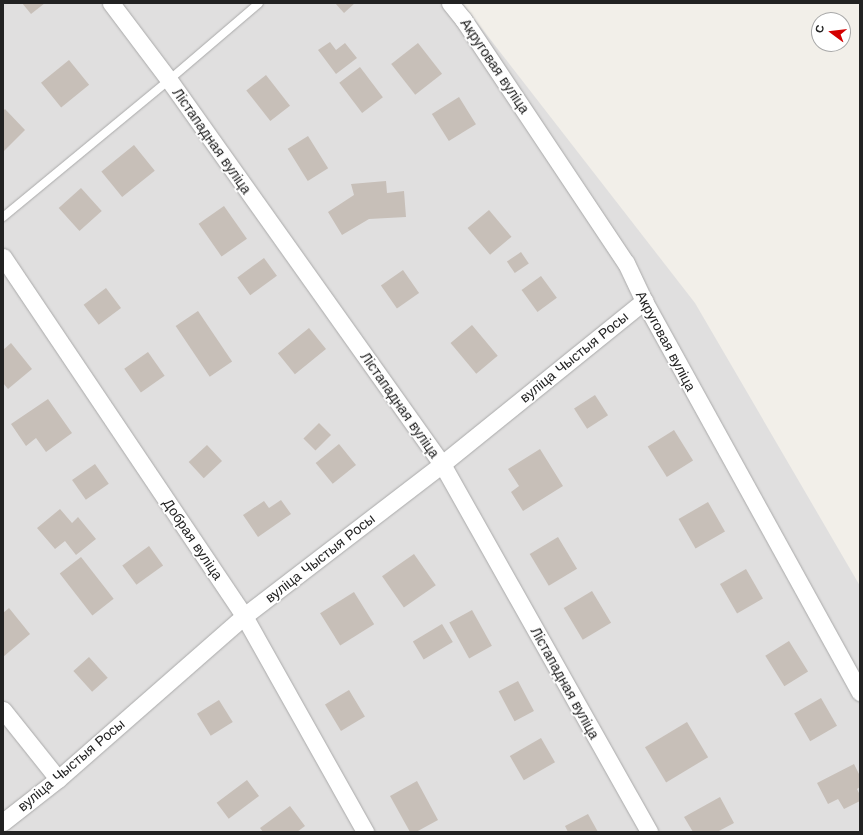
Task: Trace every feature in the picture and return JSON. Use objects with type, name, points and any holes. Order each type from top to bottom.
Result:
[{"type":"street","name":"Лістападная вуліца","points":[[111,3],[169,80],[442,464],[649,832]]},
{"type":"street","name":"Акруговая вуліца","points":[[450,3],[463,19],[626,262],[644,301],[860,692]]},
{"type":"street","name":"Добрая вуліца","points":[[3,257],[244,616],[365,832]]},
{"type":"street","name":"вуліца Чыстыя Росы","points":[[3,822],[58,779],[244,616],[442,464],[644,301]]},
{"type":"street","points":[[3,710],[58,779]]},
{"type":"lane","points":[[3,217],[169,80],[259,3]]},
{"type":"shaded area","points":[[3,3],[462,3],[695,303],[860,586],[860,832],[3,832]]},
{"type":"building","points":[[22,3],[45,3],[31,14]]},
{"type":"building","points":[[335,3],[355,3],[344,13]]},
{"type":"building","points":[[330,42],[336,50],[345,43],[357,58],[336,74],[318,50]]},
{"type":"building","points":[[418,43],[442,74],[415,95],[391,64]]},
{"type":"building","points":[[69,60],[89,85],[61,108],[41,83]]},
{"type":"building","points":[[360,67],[383,97],[362,113],[339,83]]},
{"type":"building","points":[[266,75],[290,106],[270,121],[246,90]]},
{"type":"building","points":[[459,97],[476,124],[449,141],[432,114]]},
{"type":"building","points":[[5,109],[25,130],[3,152],[3,111]]},
{"type":"building","points":[[308,136],[328,168],[308,181],[288,149]]},
{"type":"building","points":[[134,145],[155,171],[122,197],[101,171]]},
{"type":"building","points":[[386,181],[387,193],[404,191],[406,217],[369,219],[342,235],[328,212],[354,195],[351,184]]},
{"type":"building","points":[[81,188],[102,211],[79,231],[59,208]]},
{"type":"building","points":[[224,206],[247,239],[222,257],[199,224]]},
{"type":"building","points":[[489,210],[511,237],[490,255],[468,228]]},
{"type":"building","points":[[521,252],[529,264],[515,273],[507,262]]},
{"type":"building","points":[[264,258],[277,276],[250,295],[237,277]]},
{"type":"building","points":[[403,270],[419,293],[397,308],[381,285]]},
{"type":"building","points":[[541,276],[557,298],[537,312],[522,290]]},
{"type":"building","points":[[106,288],[121,308],[99,325],[84,305]]},
{"type":"building","points":[[198,311],[232,362],[210,377],[176,326]]},
{"type":"building","points":[[472,325],[498,356],[476,374],[451,343]]},
{"type":"building","points":[[309,328],[326,349],[295,374],[278,353]]},
{"type":"building","points":[[11,343],[32,369],[8,389],[3,383],[3,350]]},
{"type":"building","points":[[148,352],[165,376],[141,392],[124,369]]},
{"type":"building","points":[[595,395],[608,415],[587,429],[574,409]]},
{"type":"building","points":[[48,399],[72,433],[46,452],[36,438],[26,446],[11,424]]},
{"type":"building","points":[[319,423],[331,435],[315,451],[303,439]]},
{"type":"building","points":[[674,430],[693,461],[667,477],[648,446]]},
{"type":"building","points":[[339,444],[356,465],[333,484],[316,463]]},
{"type":"building","points":[[207,445],[222,461],[204,478],[189,462]]},
{"type":"building","points":[[540,449],[563,486],[523,511],[511,492],[519,486],[508,469]]},
{"type":"building","points":[[95,464],[109,484],[86,500],[72,480]]},
{"type":"building","points":[[281,500],[291,514],[258,537],[243,515],[264,501],[269,508]]},
{"type":"building","points":[[708,502],[725,531],[696,548],[679,519]]},
{"type":"building","points":[[60,509],[72,523],[78,517],[96,539],[76,555],[65,541],[55,549],[37,528]]},
{"type":"building","points":[[558,537],[577,569],[549,586],[530,554]]},
{"type":"building","points":[[149,546],[163,565],[136,585],[122,565]]},
{"type":"building","points":[[414,554],[436,585],[404,607],[382,576]]},
{"type":"building","points":[[81,557],[114,599],[92,615],[60,574]]},
{"type":"building","points":[[746,569],[763,598],[737,613],[720,584]]},
{"type":"building","points":[[592,591],[611,623],[583,640],[564,608]]},
{"type":"building","points":[[354,592],[374,624],[340,645],[320,613]]},
{"type":"building","points":[[9,608],[30,634],[3,657],[3,613]]},
{"type":"building","points":[[472,610],[492,646],[469,658],[449,623]]},
{"type":"building","points":[[442,624],[453,642],[424,660],[413,642]]},
{"type":"building","points":[[789,641],[808,672],[784,686],[765,656]]},
{"type":"building","points":[[89,657],[108,678],[92,692],[73,671]]},
{"type":"building","points":[[518,681],[534,711],[515,721],[499,691]]},
{"type":"building","points":[[349,690],[365,717],[341,731],[325,704]]},
{"type":"building","points":[[821,698],[837,726],[810,741],[794,714]]},
{"type":"building","points":[[219,700],[233,722],[211,736],[197,714]]},
{"type":"building","points":[[687,722],[708,757],[666,782],[645,747]]},
{"type":"building","points":[[541,738],[555,762],[524,780],[510,756]]},
{"type":"building","points":[[854,764],[860,776],[860,787],[857,789],[860,795],[860,801],[844,809],[838,799],[828,804],[817,783]]},
{"type":"building","points":[[247,780],[259,796],[229,819],[217,803]]},
{"type":"building","points":[[417,781],[438,820],[416,832],[410,832],[390,796]]},
{"type":"building","points":[[720,797],[734,823],[717,832],[693,832],[684,817]]},
{"type":"building","points":[[290,806],[305,826],[297,832],[263,832],[260,828]]},
{"type":"building","points":[[588,814],[598,832],[568,832],[565,826]]}]
